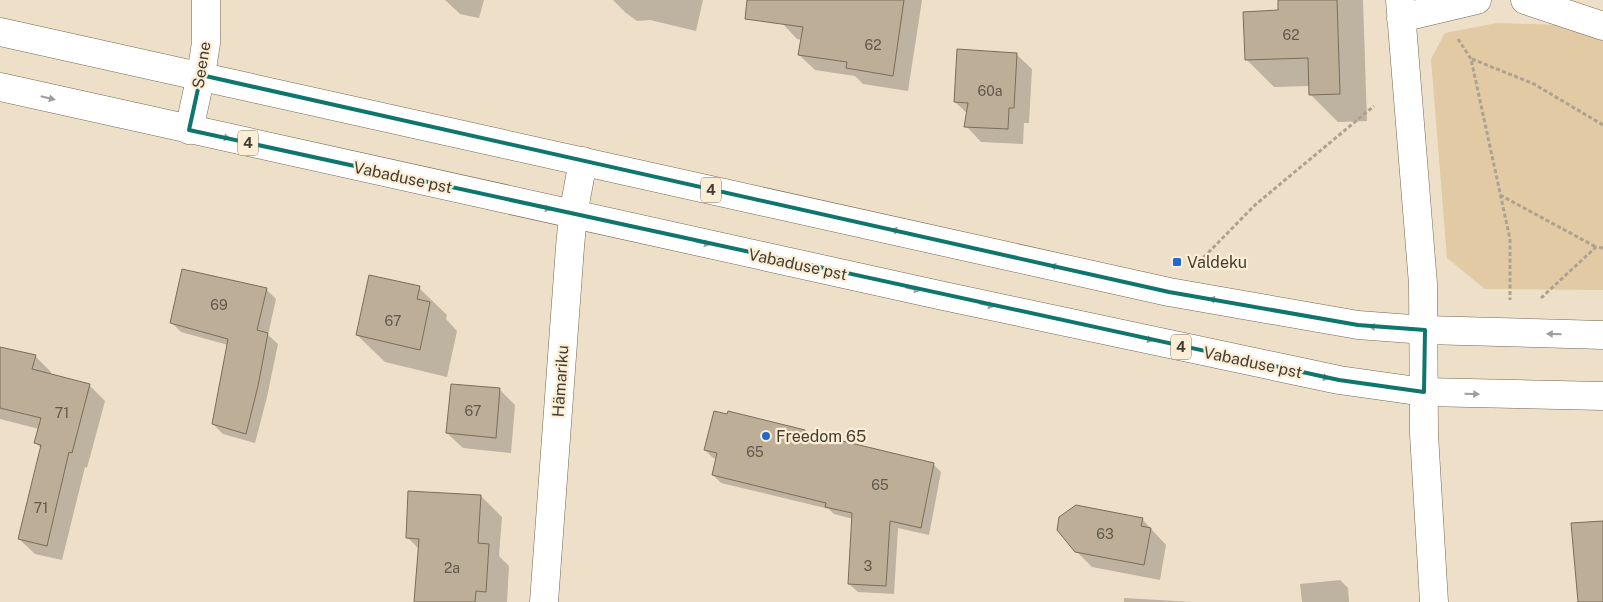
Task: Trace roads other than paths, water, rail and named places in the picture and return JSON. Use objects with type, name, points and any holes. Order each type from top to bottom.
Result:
[{"type":"main road","name":"Seene","points":[[189,130],[202,75],[206,43],[206,0]]},
{"type":"main road","points":[[1434,602],[1424,434],[1423,284],[1400,9],[1438,10],[1477,0]]},
{"type":"main road","points":[[1525,0],[1603,26]]},
{"type":"main road","name":"4","points":[[0,32],[202,75],[1169,292],[1358,326],[1424,330],[1603,334]]},
{"type":"main road","name":"Vabaduse pst","points":[[0,87],[573,215],[1329,378],[1424,392],[1603,396]]},
{"type":"main road","name":"Hämariku","points":[[544,602],[573,215],[583,161]]},
{"type":"place","name":"Valdeku","points":[[1177,262]]},
{"type":"place","name":"Freedom 65","points":[[766,436]]}]
